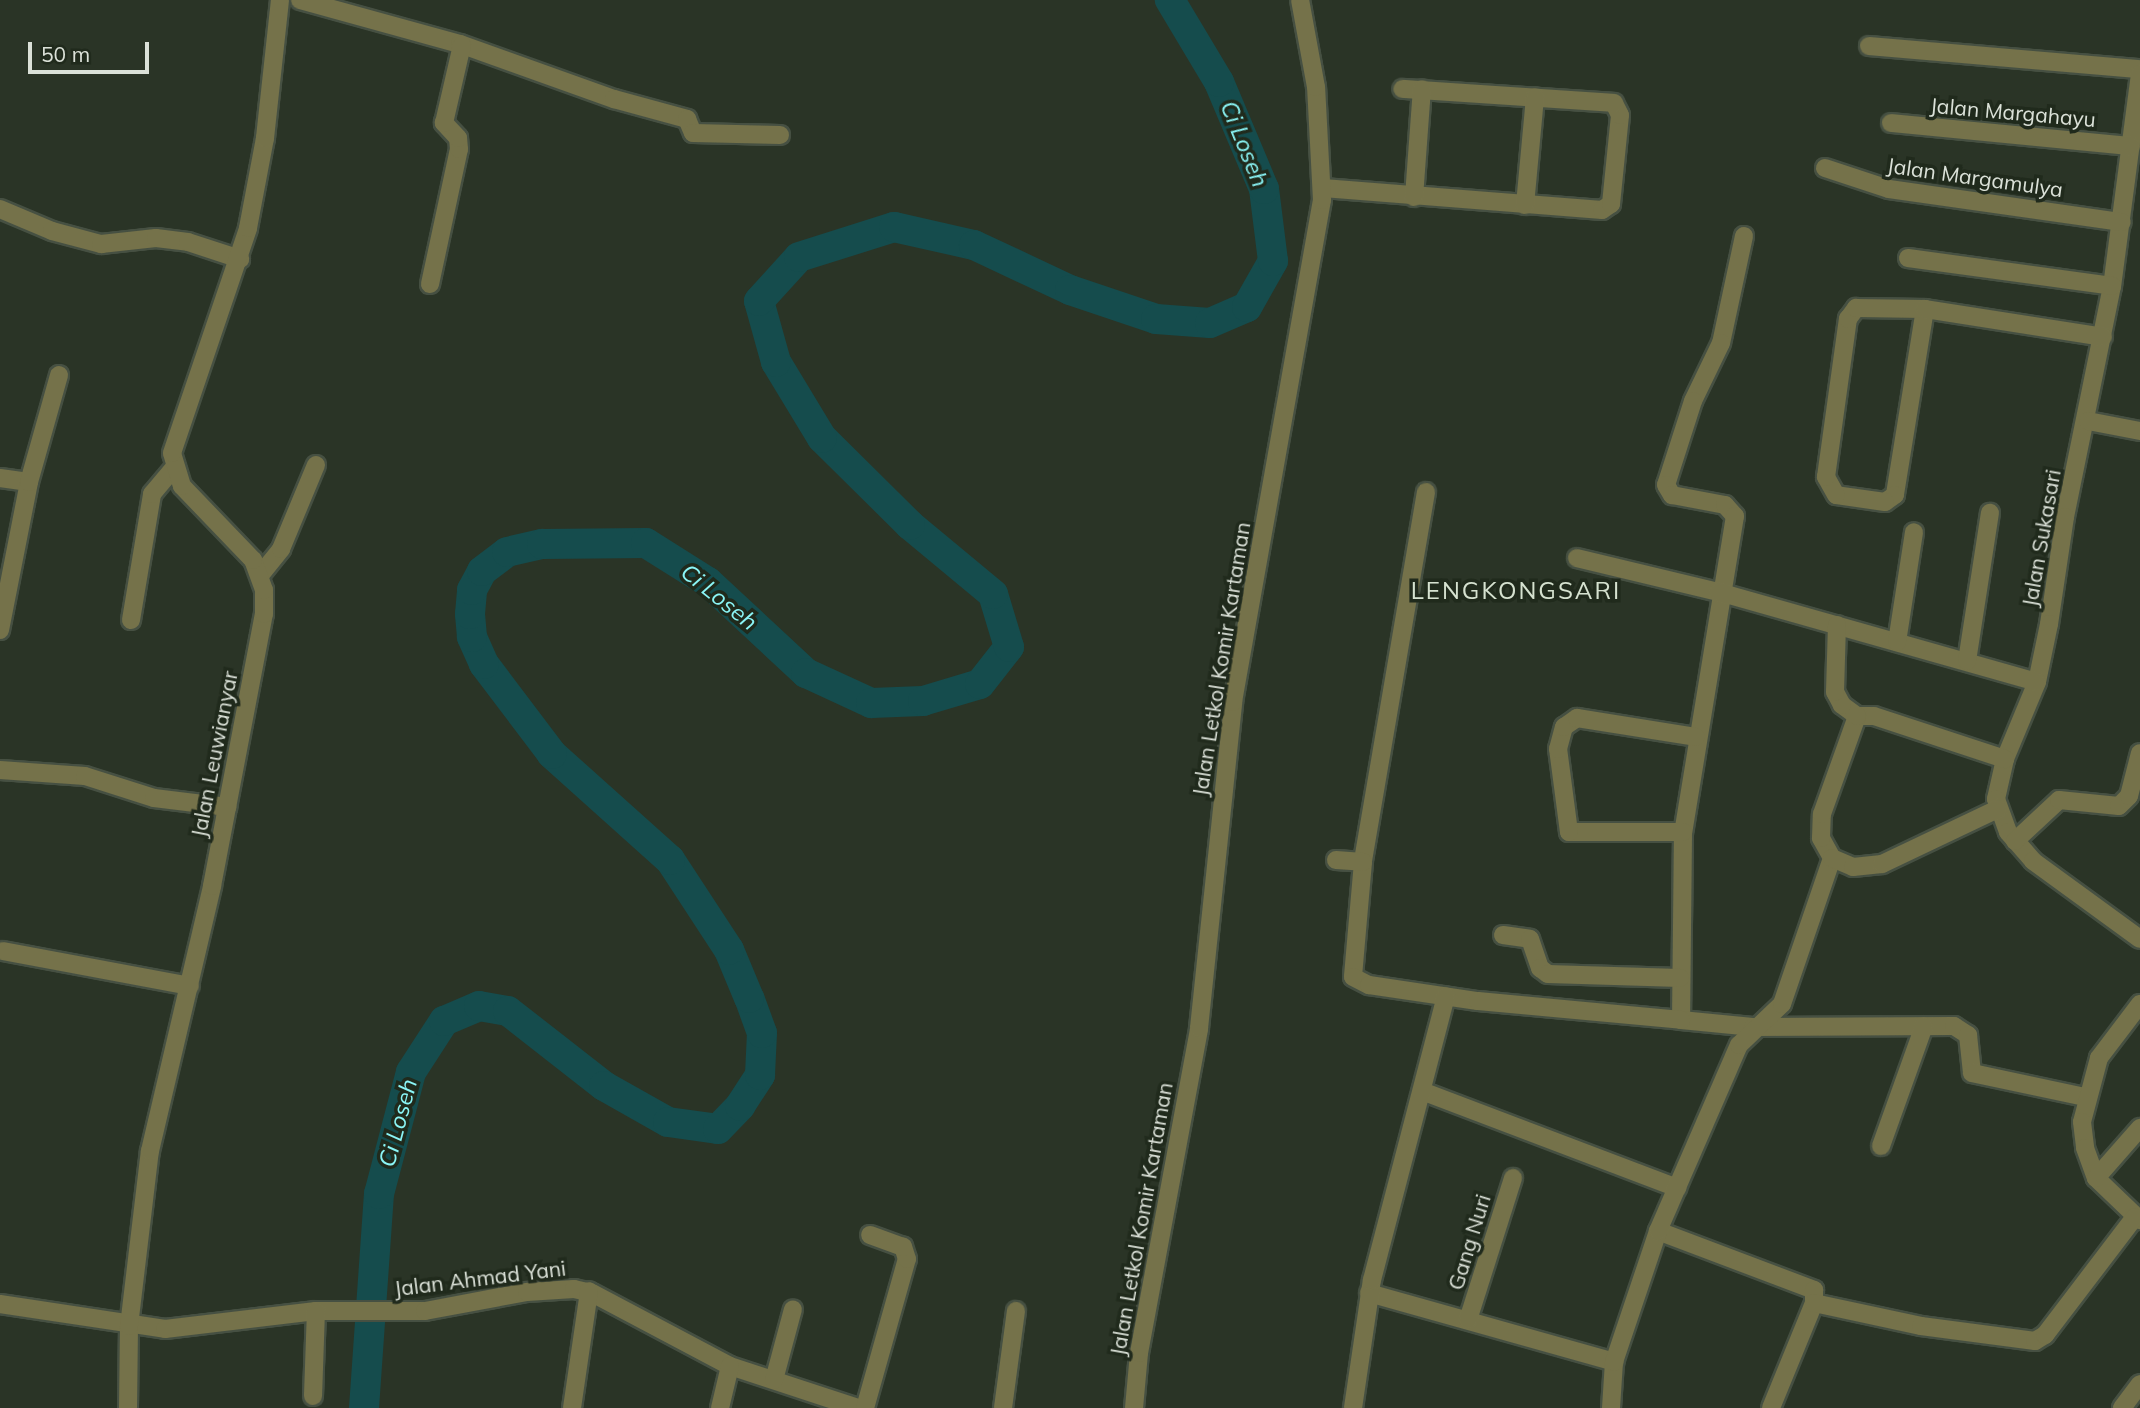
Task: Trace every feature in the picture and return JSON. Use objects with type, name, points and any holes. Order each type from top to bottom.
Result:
[{"type":"street","points":[[131,620],[152,494],[174,468],[176,439],[240,259],[248,228],[265,138],[280,0]]},
{"type":"street","points":[[300,0],[463,45],[614,99],[687,119],[692,133],[780,135]]},
{"type":"street","name":"Jalan Letkol Komir Kartaman","points":[[1134,1408],[1139,1353],[1199,1028],[1233,702],[1323,188],[1316,87],[1300,0]]},
{"type":"street","points":[[430,284],[459,149],[458,138],[444,122],[463,45]]},
{"type":"street","points":[[1869,46],[2140,72]]},
{"type":"street","name":"Jalan Sukasari","points":[[1998,809],[1996,793],[2005,758],[2037,682],[2065,517],[2088,421],[2104,337],[2122,222],[2133,199],[2131,146],[2140,72]]},
{"type":"street","points":[[1323,188],[1525,205],[1608,208],[1619,130],[1619,109],[1612,102],[1402,89]]},
{"type":"street","points":[[1415,197],[1423,89]]},
{"type":"street","points":[[1525,205],[1535,97]]},
{"type":"street","name":"Jalan Margahayu","points":[[1891,123],[2131,146]]},
{"type":"street","name":"Jalan Margamulya","points":[[1825,168],[1889,188],[2122,222]]},
{"type":"street","points":[[0,208],[51,231],[101,244],[156,238],[240,259]]},
{"type":"street","points":[[1681,1020],[1683,832],[1695,737],[1734,514],[1725,505],[1671,495],[1666,485],[1693,401],[1721,343],[1744,236]]},
{"type":"street","points":[[1908,258],[2112,286]]},
{"type":"street","points":[[1925,309],[1895,495],[1885,502],[1836,495],[1826,477],[1849,316],[1863,305],[1925,309],[2104,337]]},
{"type":"street","points":[[0,630],[29,482],[59,374]]},
{"type":"street","points":[[2088,421],[2140,431]]},
{"type":"street","points":[[174,468],[198,505],[253,560],[261,574],[281,549],[316,465]]},
{"type":"street","points":[[0,478],[29,482]]},
{"type":"street","points":[[1426,492],[1363,862],[1353,977],[1363,984],[1446,996],[1754,1027],[1949,1026],[1966,1032],[1969,1067],[1974,1073],[2085,1097]]},
{"type":"street","points":[[1967,661],[1990,513]]},
{"type":"street","points":[[1897,642],[1914,532]]},
{"type":"street","points":[[1577,558],[1719,592],[2037,682]]},
{"type":"street","name":"Jalan Leuwianyar","points":[[128,1408],[129,1326],[150,1151],[190,986],[227,807],[264,614],[261,574]]},
{"type":"street","points":[[1837,625],[1835,692],[1842,705],[1857,716],[1874,716],[2005,758]]},
{"type":"street","points":[[1857,716],[1822,814],[1821,838],[1832,858],[1859,868],[1882,864],[1998,809],[2015,841],[2033,861],[2140,939]]},
{"type":"street","points":[[1683,832],[1569,832],[1558,749],[1564,727],[1577,718],[1695,737]]},
{"type":"street","points":[[2015,841],[2059,800],[2119,806],[2129,796],[2140,752]]},
{"type":"street","points":[[0,769],[85,776],[154,798],[227,807]]},
{"type":"street","points":[[1611,1408],[1614,1362],[1658,1231],[1728,1066],[1754,1027],[1782,1004],[1832,858]]},
{"type":"street","points":[[1336,860],[1363,862]]},
{"type":"street","points":[[1503,935],[1530,939],[1540,968],[1548,974],[1680,978]]},
{"type":"street","points":[[2,951],[190,986]]},
{"type":"street","points":[[1353,1408],[1369,1293],[1446,996]]},
{"type":"street","points":[[1814,1303],[1922,1326],[2035,1341],[2045,1335],[2138,1218],[2096,1178],[2083,1141],[2085,1097],[2099,1058],[2140,1004]]},
{"type":"street","points":[[1881,1146],[1924,1026]]},
{"type":"street","points":[[1422,1091],[1677,1188]]},
{"type":"street","points":[[2096,1178],[2140,1128]]},
{"type":"street","name":"Gang Nuri","points":[[1468,1320],[1513,1178]]},
{"type":"street","points":[[1658,1231],[1809,1285],[1816,1294],[1771,1408]]},
{"type":"street","points":[[865,1408],[907,1259],[903,1247],[870,1235]]},
{"type":"street","name":"Jalan Ahmad Yani","points":[[0,1304],[129,1326],[165,1329],[316,1311],[386,1313],[453,1308],[552,1289],[589,1291],[730,1366],[858,1408]]},
{"type":"street","points":[[572,1408],[589,1291]]},
{"type":"street","points":[[1369,1293],[1614,1362]]},
{"type":"street","points":[[774,1380],[793,1309]]},
{"type":"street","points":[[313,1396],[316,1311]]},
{"type":"street","points":[[1003,1408],[1016,1311]]},
{"type":"street","points":[[720,1408],[730,1366]]},
{"type":"street","points":[[2122,1408],[2140,1384]]},
{"type":"waterway","name":"Ci Loseh","points":[[364,1408],[379,1194],[411,1072],[444,1021],[479,1006],[508,1011],[604,1086],[668,1122],[718,1129],[740,1106],[760,1075],[762,1033],[729,950],[670,860],[552,754],[484,664],[472,637],[470,614],[472,590],[482,571],[507,552],[542,544],[646,543],[708,582],[806,673],[871,703],[923,701],[980,684],[1009,647],[993,594],[910,525],[822,438],[776,362],[759,301],[799,257],[894,227],[974,245],[1070,290],[1156,319],[1210,323],[1247,307],[1273,261],[1264,189],[1219,82],[1170,0]]},
{"type":"district","name":"LENGKONGSARI","points":[[1516,591]]}]
